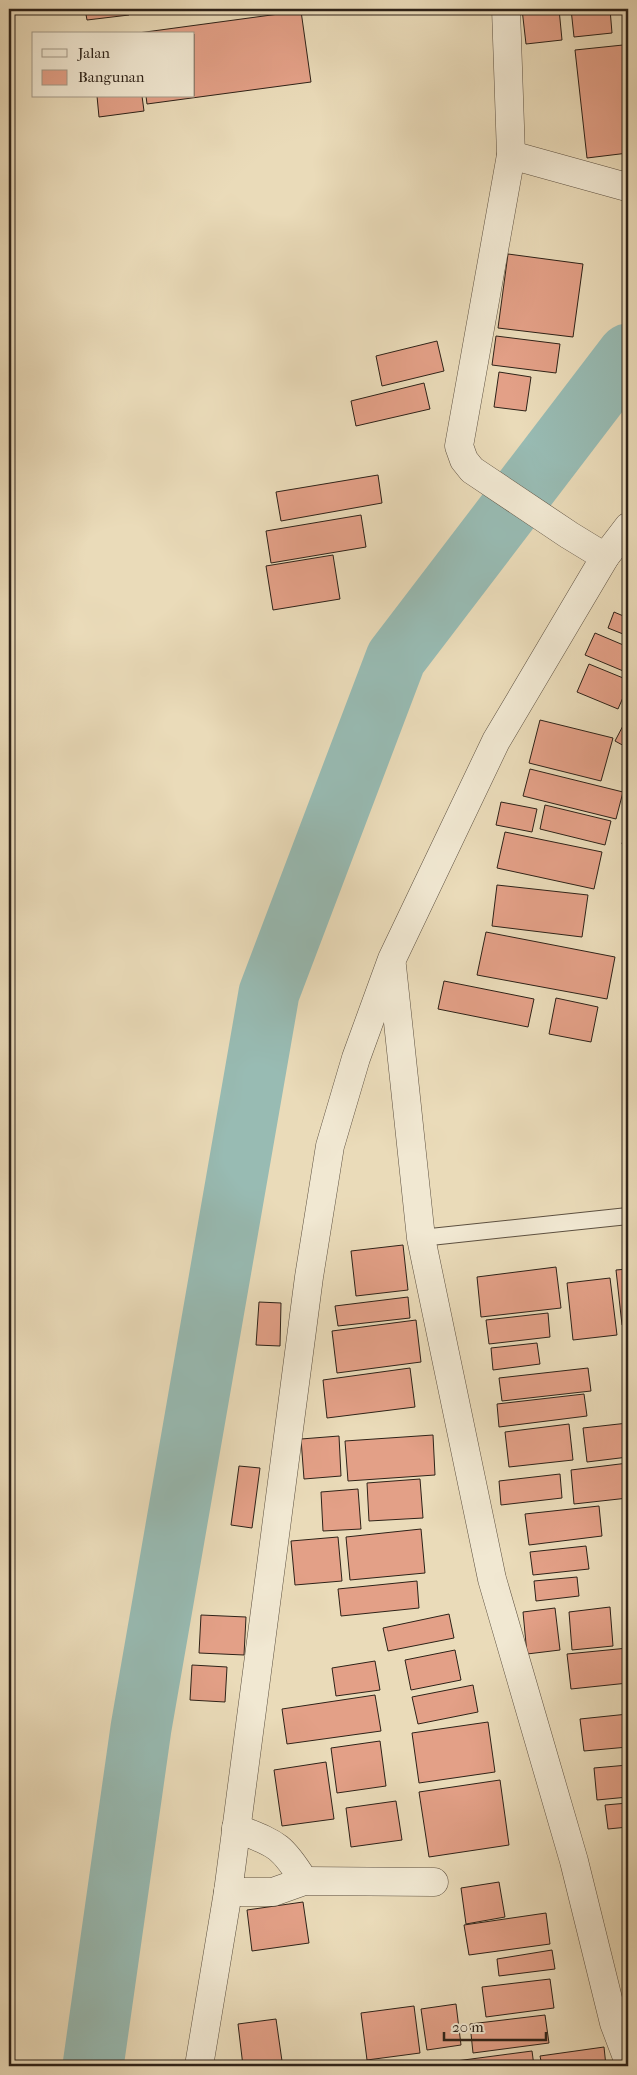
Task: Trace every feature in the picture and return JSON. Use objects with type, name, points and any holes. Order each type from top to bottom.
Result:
[{"type":"street","points":[[506,9],[511,154],[459,446],[464,460],[472,470],[605,557]]},
{"type":"street","points":[[511,154],[626,186]]},
{"type":"street","points":[[198,2066],[228,1892],[308,1287],[330,1146],[356,1058],[392,959],[496,741],[605,557],[628,527]]},
{"type":"street","points":[[392,959],[421,1238],[492,1578],[574,1861],[614,2023],[628,2060]]},
{"type":"street","points":[[236,1828],[268,1840],[280,1848],[288,1856],[304,1881]]},
{"type":"street","points":[[228,1892],[274,1892],[304,1881],[434,1882]]},
{"type":"lane","points":[[421,1238],[628,1216]]},
{"type":"building","points":[[85,9],[128,9],[129,15],[87,20]]},
{"type":"building","points":[[522,9],[559,9],[562,40],[526,44]]},
{"type":"building","points":[[571,9],[610,9],[612,33],[574,37]]},
{"type":"building","points":[[301,11],[311,82],[195,98],[195,32],[145,32]]},
{"type":"building","points":[[623,45],[628,91],[628,153],[587,158],[575,50]]},
{"type":"building","points":[[97,98],[142,98],[144,111],[99,117]]},
{"type":"building","points":[[146,98],[192,98],[147,104]]},
{"type":"building","points":[[508,254],[583,264],[573,337],[498,328]]},
{"type":"building","points":[[496,336],[560,344],[556,373],[492,365]]},
{"type":"building","points":[[437,341],[444,371],[382,386],[376,356]]},
{"type":"building","points":[[499,372],[531,377],[526,411],[494,407]]},
{"type":"building","points":[[424,383],[430,409],[356,426],[351,401]]},
{"type":"building","points":[[378,475],[382,503],[281,521],[276,492]]},
{"type":"building","points":[[361,515],[366,547],[271,563],[266,531]]},
{"type":"building","points":[[333,555],[340,599],[273,610],[266,566]]},
{"type":"building","points":[[628,591],[628,614],[623,612]]},
{"type":"building","points":[[614,612],[628,618],[628,636],[608,628]]},
{"type":"building","points":[[595,633],[628,647],[628,673],[585,655]]},
{"type":"building","points":[[589,664],[628,680],[628,686],[618,709],[577,692]]},
{"type":"building","points":[[540,720],[613,738],[601,781],[529,763]]},
{"type":"building","points":[[626,720],[628,721],[628,748],[615,741]]},
{"type":"building","points":[[530,769],[623,792],[616,819],[523,796]]},
{"type":"building","points":[[501,802],[537,809],[532,832],[496,825]]},
{"type":"building","points":[[545,805],[611,821],[605,845],[540,829]]},
{"type":"building","points":[[628,820],[628,845],[622,844]]},
{"type":"building","points":[[505,832],[602,852],[594,889],[497,868]]},
{"type":"building","points":[[497,885],[588,895],[582,937],[492,926]]},
{"type":"building","points":[[486,932],[615,957],[607,999],[477,975]]},
{"type":"building","points":[[444,981],[534,999],[528,1027],[438,1009]]},
{"type":"building","points":[[556,998],[598,1007],[591,1042],[549,1034]]},
{"type":"building","points":[[403,1245],[408,1290],[356,1296],[351,1251]]},
{"type":"building","points":[[556,1267],[561,1308],[481,1317],[477,1277]]},
{"type":"building","points":[[628,1269],[628,1324],[622,1325],[616,1270]]},
{"type":"building","points":[[610,1278],[617,1335],[573,1340],[567,1283]]},
{"type":"building","points":[[408,1297],[410,1318],[338,1326],[335,1306]]},
{"type":"building","points":[[259,1302],[281,1303],[280,1346],[256,1345]]},
{"type":"building","points":[[548,1313],[550,1337],[489,1344],[486,1320]]},
{"type":"building","points":[[416,1320],[421,1362],[337,1373],[332,1331]]},
{"type":"building","points":[[537,1343],[540,1364],[493,1370],[491,1348]]},
{"type":"building","points":[[410,1368],[415,1407],[327,1418],[323,1380]]},
{"type":"building","points":[[588,1368],[591,1391],[502,1401],[499,1378]]},
{"type":"building","points":[[584,1394],[587,1416],[499,1427],[497,1404]]},
{"type":"building","points":[[628,1423],[628,1457],[587,1462],[583,1428]]},
{"type":"building","points":[[569,1424],[573,1460],[509,1467],[505,1432]]},
{"type":"building","points":[[433,1435],[435,1475],[348,1481],[345,1441]]},
{"type":"building","points":[[339,1436],[341,1476],[304,1479],[301,1439]]},
{"type":"building","points":[[628,1463],[628,1498],[574,1504],[571,1470]]},
{"type":"building","points":[[239,1466],[260,1468],[252,1528],[231,1525]]},
{"type":"building","points":[[560,1474],[562,1498],[501,1505],[499,1481]]},
{"type":"building","points":[[420,1479],[423,1518],[369,1521],[367,1483]]},
{"type":"building","points":[[358,1489],[361,1529],[323,1531],[321,1492]]},
{"type":"building","points":[[599,1506],[602,1536],[529,1545],[525,1514]]},
{"type":"building","points":[[421,1529],[425,1573],[350,1580],[346,1537]]},
{"type":"building","points":[[338,1537],[342,1581],[295,1585],[291,1541]]},
{"type":"building","points":[[586,1546],[589,1569],[533,1575],[530,1552]]},
{"type":"building","points":[[577,1577],[579,1596],[536,1601],[534,1581]]},
{"type":"building","points":[[417,1581],[419,1608],[341,1616],[338,1589]]},
{"type":"building","points":[[610,1607],[613,1646],[572,1650],[569,1612]]},
{"type":"building","points":[[555,1608],[560,1650],[527,1654],[523,1612]]},
{"type":"building","points":[[449,1614],[454,1638],[388,1651],[383,1628]]},
{"type":"building","points":[[201,1615],[246,1617],[244,1655],[199,1653]]},
{"type":"building","points":[[628,1648],[628,1683],[571,1689],[567,1654]]},
{"type":"building","points":[[455,1650],[461,1680],[411,1690],[405,1660]]},
{"type":"building","points":[[375,1661],[380,1690],[336,1696],[332,1668]]},
{"type":"building","points":[[192,1665],[227,1667],[225,1702],[190,1700]]},
{"type":"building","points":[[473,1685],[478,1712],[418,1724],[412,1697]]},
{"type":"building","points":[[375,1695],[381,1731],[287,1744],[282,1709]]},
{"type":"building","points":[[628,1714],[628,1747],[584,1751],[580,1719]]},
{"type":"building","points":[[488,1722],[495,1772],[419,1783],[412,1733]]},
{"type":"building","points":[[380,1741],[386,1786],[337,1793],[331,1748]]},
{"type":"building","points":[[326,1762],[334,1819],[282,1826],[274,1770]]},
{"type":"building","points":[[628,1765],[628,1797],[597,1800],[594,1768]]},
{"type":"building","points":[[500,1780],[509,1845],[429,1857],[419,1792]]},
{"type":"building","points":[[396,1801],[402,1840],[351,1847],[346,1808]]},
{"type":"building","points":[[628,1803],[628,1827],[608,1829],[605,1805]]},
{"type":"building","points":[[499,1882],[505,1917],[466,1924],[461,1888]]},
{"type":"building","points":[[303,1902],[309,1943],[252,1951],[247,1910]]},
{"type":"building","points":[[546,1913],[550,1944],[469,1955],[464,1925]]},
{"type":"building","points":[[552,1950],[555,1969],[499,1976],[497,1959]]},
{"type":"building","points":[[550,1979],[554,2008],[486,2017],[482,1987]]},
{"type":"building","points":[[456,2004],[461,2045],[427,2050],[421,2009]]},
{"type":"building","points":[[414,2006],[420,2053],[367,2060],[361,2013]]},
{"type":"building","points":[[545,2015],[549,2043],[473,2053],[470,2024]]},
{"type":"building","points":[[276,2019],[282,2061],[243,2066],[238,2024]]},
{"type":"building","points":[[604,2047],[606,2066],[542,2066],[540,2056]]},
{"type":"building","points":[[532,2051],[534,2066],[456,2066],[456,2061]]},
{"type":"waterway","points":[[93,2066],[141,1728],[269,993],[396,658],[628,354]]}]
